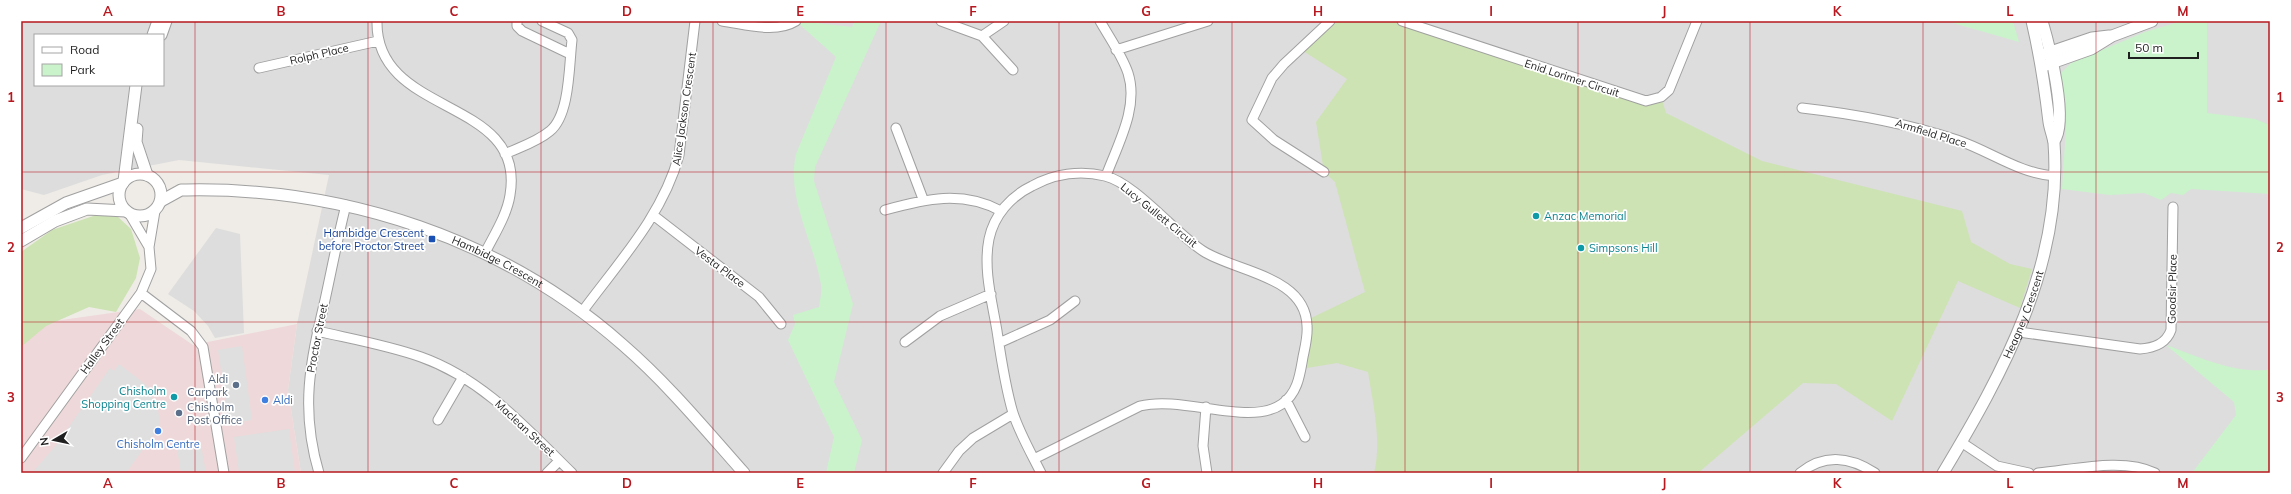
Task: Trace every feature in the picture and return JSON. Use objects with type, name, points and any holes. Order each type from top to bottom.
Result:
[{"type":"street","points":[[153,34],[158,21]]},
{"type":"street","points":[[161,34],[166,21]]},
{"type":"street","points":[[377,21],[378,40],[383,56],[392,70],[404,81],[483,126],[498,142],[505,154],[511,178],[510,196],[485,253]]},
{"type":"street","points":[[517,21],[519,29],[570,54]]},
{"type":"street","points":[[505,154],[540,138],[551,131],[559,121],[564,105],[571,36],[542,21]]},
{"type":"street","name":"Alice Jackson Crescent","points":[[582,312],[653,215],[670,186],[679,155],[695,21]]},
{"type":"street","points":[[722,21],[776,28],[790,25],[796,21]]},
{"type":"street","points":[[942,21],[982,36],[1013,70]]},
{"type":"street","points":[[982,36],[1004,21]]},
{"type":"street","points":[[1100,21],[1127,71],[1131,86],[1132,100],[1106,176]]},
{"type":"street","points":[[1116,50],[1208,21]]},
{"type":"street","points":[[1324,172],[1274,140],[1252,120],[1272,78],[1284,64],[1330,21]]},
{"type":"street","name":"Enid Lorimer Circuit","points":[[1402,21],[1646,101],[1661,97],[1669,90],[1697,21]]},
{"type":"street","name":"Heagney Crescent","points":[[2032,21],[2046,59]]},
{"type":"street","name":"Heagney Crescent","points":[[1943,473],[1996,382],[2020,332],[2043,260],[2050,222],[2054,176],[2054,141],[2049,125],[2046,59],[2042,21]]},
{"type":"street","points":[[2046,59],[2091,48],[2112,36],[2152,21]]},
{"type":"street","name":"Rolph Place","points":[[259,68],[378,40]]},
{"type":"street","points":[[21,241],[55,222],[88,209],[128,212],[138,216],[147,216],[155,211],[161,201],[161,193],[151,177],[136,142],[136,86]]},
{"type":"street","points":[[128,212],[119,198],[143,86]]},
{"type":"street","name":"Armfield Place","points":[[1802,108],[1860,115],[1921,128],[1960,141],[2028,172],[2054,176]]},
{"type":"street","points":[[896,128],[923,200]]},
{"type":"street","name":"Lucy Gullett Circuit","points":[[1034,459],[1140,406],[1153,403],[1173,403],[1259,413],[1271,410],[1286,400],[1295,390],[1300,378],[1308,327],[1306,314],[1300,301],[1290,290],[1277,282],[1203,251],[1128,188],[1106,176],[1084,173],[1054,177],[1027,188],[1015,196],[1001,211],[992,229],[987,256],[991,294],[999,343],[1013,414],[1034,459],[1041,473]]},
{"type":"street","points":[[21,228],[66,203],[123,182],[135,175],[151,177]]},
{"type":"street","name":"Hambidge Crescent","points":[[151,177],[184,190],[269,192],[346,205],[417,225],[485,253],[535,280],[582,312],[623,344],[661,380],[744,473]]},
{"type":"street","name":"Hambidge Crescent","points":[[161,201],[184,190]]},
{"type":"street","points":[[885,210],[923,200],[959,198],[979,202],[1001,211]]},
{"type":"street","name":"Proctor Street","points":[[319,473],[308,425],[310,367],[346,205]]},
{"type":"street","name":"Goodsir Place","points":[[2020,332],[2140,349],[2150,348],[2165,340],[2171,330],[2173,207]]},
{"type":"street","name":"Halley Street","points":[[21,458],[141,293],[148,278],[151,260],[149,247],[155,211]]},
{"type":"street","name":"Halley Street","points":[[128,212],[149,247]]},
{"type":"street","name":"Vesta Place","points":[[653,215],[759,297],[781,324]]},
{"type":"street","points":[[141,293],[191,330],[203,347],[224,473]]},
{"type":"street","points":[[905,342],[940,316],[991,294]]},
{"type":"street","points":[[999,343],[1050,320],[1075,301]]},
{"type":"street","name":"Maclean Street","points":[[317,331],[392,348],[422,357],[463,377],[511,413],[572,473]]},
{"type":"street","points":[[438,420],[463,377]]},
{"type":"street","points":[[1286,400],[1306,437]]},
{"type":"street","points":[[1206,407],[1203,446],[1207,473]]},
{"type":"street","points":[[943,473],[958,451],[974,438],[1013,414]]},
{"type":"street","points":[[1961,442],[1997,466],[2029,473]]},
{"type":"street","points":[[1800,473],[1814,463],[1835,458],[1855,462],[1875,473]]},
{"type":"street","points":[[547,473],[559,460]]},
{"type":"street","points":[[2038,473],[2124,465],[2148,469],[2155,473]]},
{"type":"shaded area","points":[[21,21],[2270,21],[2270,473],[301,473],[288,390],[297,324],[329,175],[179,160],[102,175],[44,195],[21,189]]},
{"type":"shaded area","points":[[216,228],[240,234],[244,333],[215,338],[208,326],[194,311],[168,294]]},
{"type":"shaded area","name":"Chisholm Centre","points":[[140,309],[193,345],[297,324],[288,390],[301,473],[21,473],[21,348],[40,323]]},
{"type":"shaded area","name":"Aldi Carpark","points":[[242,346],[252,420],[229,424],[218,350]]},
{"type":"shaded area","points":[[119,364],[154,391],[151,397],[157,404],[160,422],[157,430],[126,473],[32,473],[57,444],[110,368],[114,371]]},
{"type":"shaded area","points":[[289,429],[295,473],[239,473],[234,437]]},
{"type":"shaded area","points":[[201,445],[206,473],[181,473],[177,449]]},
{"type":"green space","points":[[800,21],[852,27],[855,21],[881,21],[815,167],[814,181],[853,304],[834,382],[862,440],[854,473],[826,473],[834,437],[788,340],[795,324],[793,315],[819,307],[821,285],[818,269],[798,204],[794,171],[796,154],[836,57],[798,23]]},
{"type":"green space","name":"Simpsons Hill","points":[[1330,21],[1402,21],[1638,100],[1661,97],[1666,113],[1762,161],[1962,211],[1971,242],[2010,264],[2032,269],[2020,308],[1958,281],[1892,421],[1836,384],[1803,383],[1698,473],[1374,473],[1377,435],[1368,372],[1337,363],[1301,369],[1307,320],[1365,292],[1335,182],[1324,172],[1316,122],[1347,79],[1300,49]]},
{"type":"green space","points":[[1946,21],[2013,21],[2019,42]]},
{"type":"green space","points":[[2182,21],[2207,21],[2207,113],[2255,119],[2270,125],[2270,194],[2191,189],[2183,195],[2171,193],[2161,200],[2144,193],[2110,195],[2062,189],[2066,128],[2061,73],[2071,63],[2145,32]]},
{"type":"green space","points":[[102,213],[118,217],[131,229],[140,258],[136,278],[116,312],[89,307],[46,326],[21,347],[21,252],[52,230]]},
{"type":"green space","points":[[2166,345],[2228,367],[2267,370],[2270,367],[2270,473],[2192,473],[2236,415],[2234,402]]},
{"type":"place","name":"Anzac Memorial","points":[[1536,216]]},
{"type":"place","name":"Hambidge Crescent before Proctor Street","points":[[432,239]]},
{"type":"place","name":"Simpsons Hill","points":[[1581,248]]},
{"type":"place","name":"Aldi Carpark","points":[[236,385]]},
{"type":"place","name":"Chisholm Shopping Centre","points":[[174,397]]},
{"type":"place","name":"Aldi","points":[[265,400]]},
{"type":"place","name":"Chisholm Post Office","points":[[179,413]]},
{"type":"place","name":"Chisholm Centre","points":[[158,431]]}]
